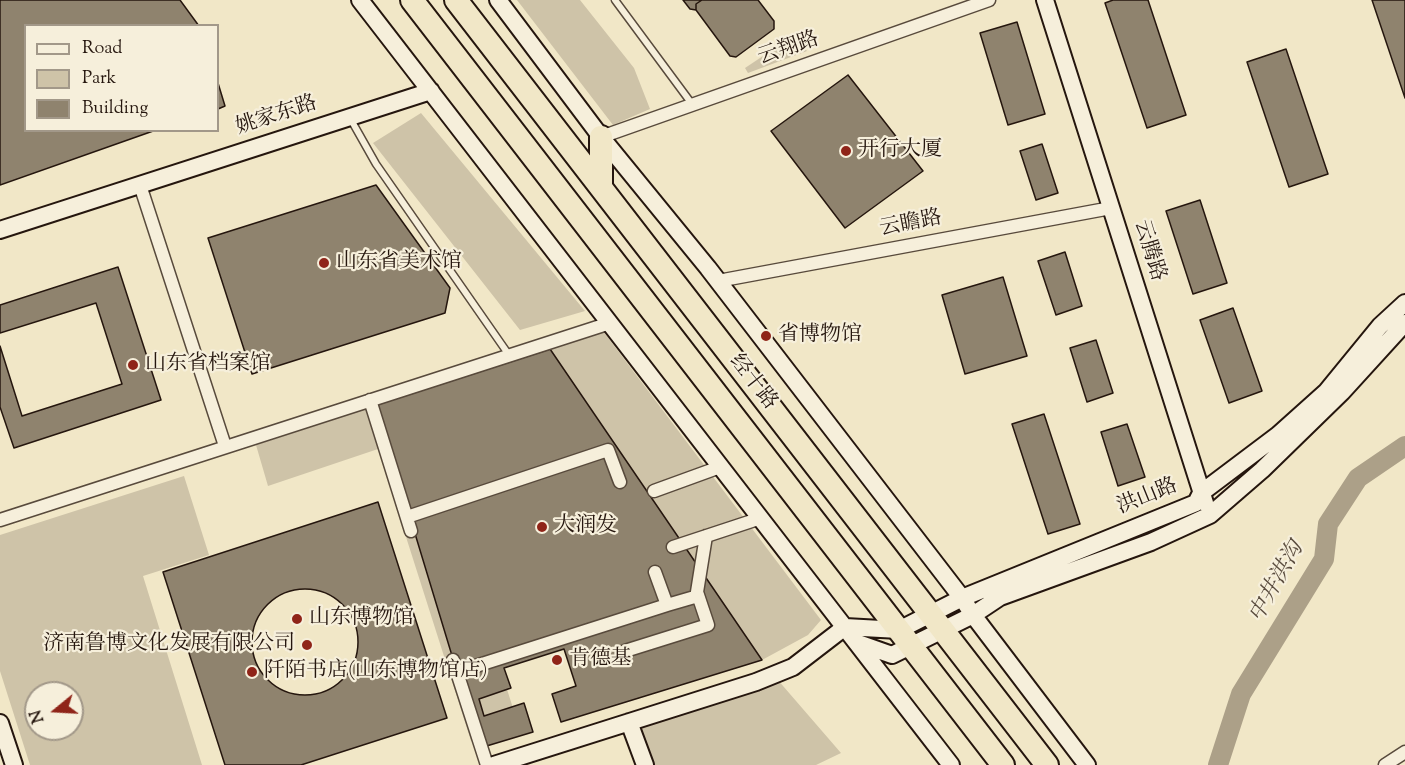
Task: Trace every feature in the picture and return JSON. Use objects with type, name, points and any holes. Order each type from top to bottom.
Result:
[{"type":"highway","name":"经十路","points":[[412,0],[1003,765]]},
{"type":"highway","name":"经十路","points":[[456,0],[1047,765]]},
{"type":"highway","points":[[601,137],[601,187]]},
{"type":"main road","points":[[360,0],[951,765]]},
{"type":"main road","name":"经十路","points":[[498,0],[601,137],[718,281],[962,598],[1087,765]]},
{"type":"main road","name":"云腾路","points":[[1045,0],[1201,493],[1210,515]]},
{"type":"main road","name":"姚家东路","points":[[0,230],[431,91]]},
{"type":"main road","name":"洪山路","points":[[937,622],[962,598],[1196,503],[1201,493],[1278,435],[1326,392],[1380,326],[1405,303]]},
{"type":"main road","name":"洪山路","points":[[857,643],[892,655],[905,638],[937,622],[973,615],[1000,597],[1152,542],[1210,515],[1262,470],[1342,392],[1405,323]]},
{"type":"main road","points":[[494,765],[756,682],[794,667],[846,627]]},
{"type":"main road","name":"洪山路","points":[[846,627],[905,638]]},
{"type":"main road","points":[[629,722],[645,765]]},
{"type":"main road","points":[[0,723],[14,765]]},
{"type":"street","name":"云翔路","points":[[601,137],[989,0]]},
{"type":"street","points":[[140,185],[225,446]]},
{"type":"street","name":"云瞻路","points":[[718,281],[1111,208]]},
{"type":"street","points":[[0,520],[610,323]]},
{"type":"street","points":[[370,400],[411,531]]},
{"type":"street","points":[[407,517],[608,450],[620,482]]},
{"type":"street","points":[[654,491],[720,467]]},
{"type":"street","points":[[673,547],[760,518]]},
{"type":"street","points":[[625,651],[708,625],[697,592],[706,536]]},
{"type":"street","points":[[656,572],[667,606]]},
{"type":"street","points":[[487,765],[455,666],[698,596]]},
{"type":"street","points":[[1385,765],[1405,752]]},
{"type":"lane","points":[[615,0],[693,105]]},
{"type":"lane","points":[[350,117],[376,164],[509,355]]},
{"type":"green space","points":[[517,0],[580,0],[634,68],[650,109],[613,125]]},
{"type":"green space","points":[[793,36],[807,51],[748,73],[745,68]]},
{"type":"green space","points":[[421,113],[585,311],[520,330],[373,143]]},
{"type":"green space","name":"大润发","points":[[603,331],[821,620],[808,635],[762,660],[561,722],[552,694],[630,668],[616,621],[497,658],[519,727],[471,741],[378,449],[268,486],[256,445]]},
{"type":"green space","points":[[184,476],[209,555],[143,576],[202,765],[30,765],[0,671],[0,535]]},
{"type":"green space","points":[[777,679],[841,753],[816,765],[653,765],[639,726]]},
{"type":"building","points":[[0,0],[180,0],[198,24],[24,24],[24,132],[150,132],[0,185]]},
{"type":"building","points":[[683,0],[702,0],[696,4],[696,10],[690,9]]},
{"type":"building","points":[[702,0],[758,0],[774,21],[774,29],[736,57],[730,56],[696,10],[696,4]]},
{"type":"building","points":[[1113,0],[1148,0],[1186,115],[1147,128],[1105,3]]},
{"type":"building","points":[[1372,0],[1405,0],[1405,98]]},
{"type":"building","points":[[1017,22],[1045,114],[1008,125],[980,33]]},
{"type":"building","points":[[1286,49],[1328,174],[1289,187],[1247,62]]},
{"type":"building","name":"开行大厦","points":[[848,75],[923,171],[845,228],[771,131]]},
{"type":"building","points":[[219,86],[225,106],[219,109]]},
{"type":"building","points":[[1042,144],[1058,193],[1036,200],[1020,151]]},
{"type":"building","name":"山东省美术馆","points":[[376,185],[450,288],[445,313],[252,374],[208,238]]},
{"type":"building","points":[[1200,200],[1227,283],[1193,294],[1166,211]]},
{"type":"building","points":[[1065,252],[1082,306],[1056,315],[1038,261]]},
{"type":"building","name":"山东省档案馆","points":[[118,267],[161,400],[14,448],[0,407],[0,346],[22,416],[122,384],[96,303],[0,333],[0,305]]},
{"type":"building","points":[[1003,277],[1027,356],[965,374],[942,295]]},
{"type":"building","points":[[1233,308],[1262,391],[1229,403],[1200,320]]},
{"type":"building","points":[[1096,340],[1113,393],[1087,402],[1070,348]]},
{"type":"building","name":"大润发","points":[[550,349],[762,660],[561,722],[552,694],[576,686],[564,649],[504,668],[511,688],[479,699],[484,716],[524,703],[533,732],[480,748],[376,405]]},
{"type":"building","points":[[1044,414],[1080,524],[1048,534],[1012,424]]},
{"type":"building","points":[[1127,424],[1145,477],[1118,486],[1101,432]]},
{"type":"building","name":"山东博物馆","points":[[378,502],[447,718],[301,765],[225,765],[163,572]]},
{"type":"building","points":[[305,589],[325,593],[343,604],[354,622],[358,642],[354,662],[343,680],[325,691],[305,695],[285,691],[267,680],[256,662],[252,642],[256,622],[267,604],[285,593]]},
{"type":"waterway","name":"中井洪沟","points":[[1218,765],[1241,694],[1324,559],[1328,524],[1358,478],[1405,446]]},
{"type":"place","name":"开行大厦","points":[[846,151]]},
{"type":"place","name":"山东省美术馆","points":[[324,263]]},
{"type":"place","name":"省博物馆","points":[[766,336]]},
{"type":"place","name":"山东省档案馆","points":[[133,365]]},
{"type":"place","name":"大润发","points":[[542,527]]},
{"type":"place","name":"山东博物馆","points":[[297,619]]},
{"type":"place","name":"济南鲁博文化发展有限公司","points":[[307,645]]},
{"type":"place","name":"肯德基","points":[[557,660]]},
{"type":"place","name":"阡陌书店(山东博物馆店)","points":[[252,672]]}]
